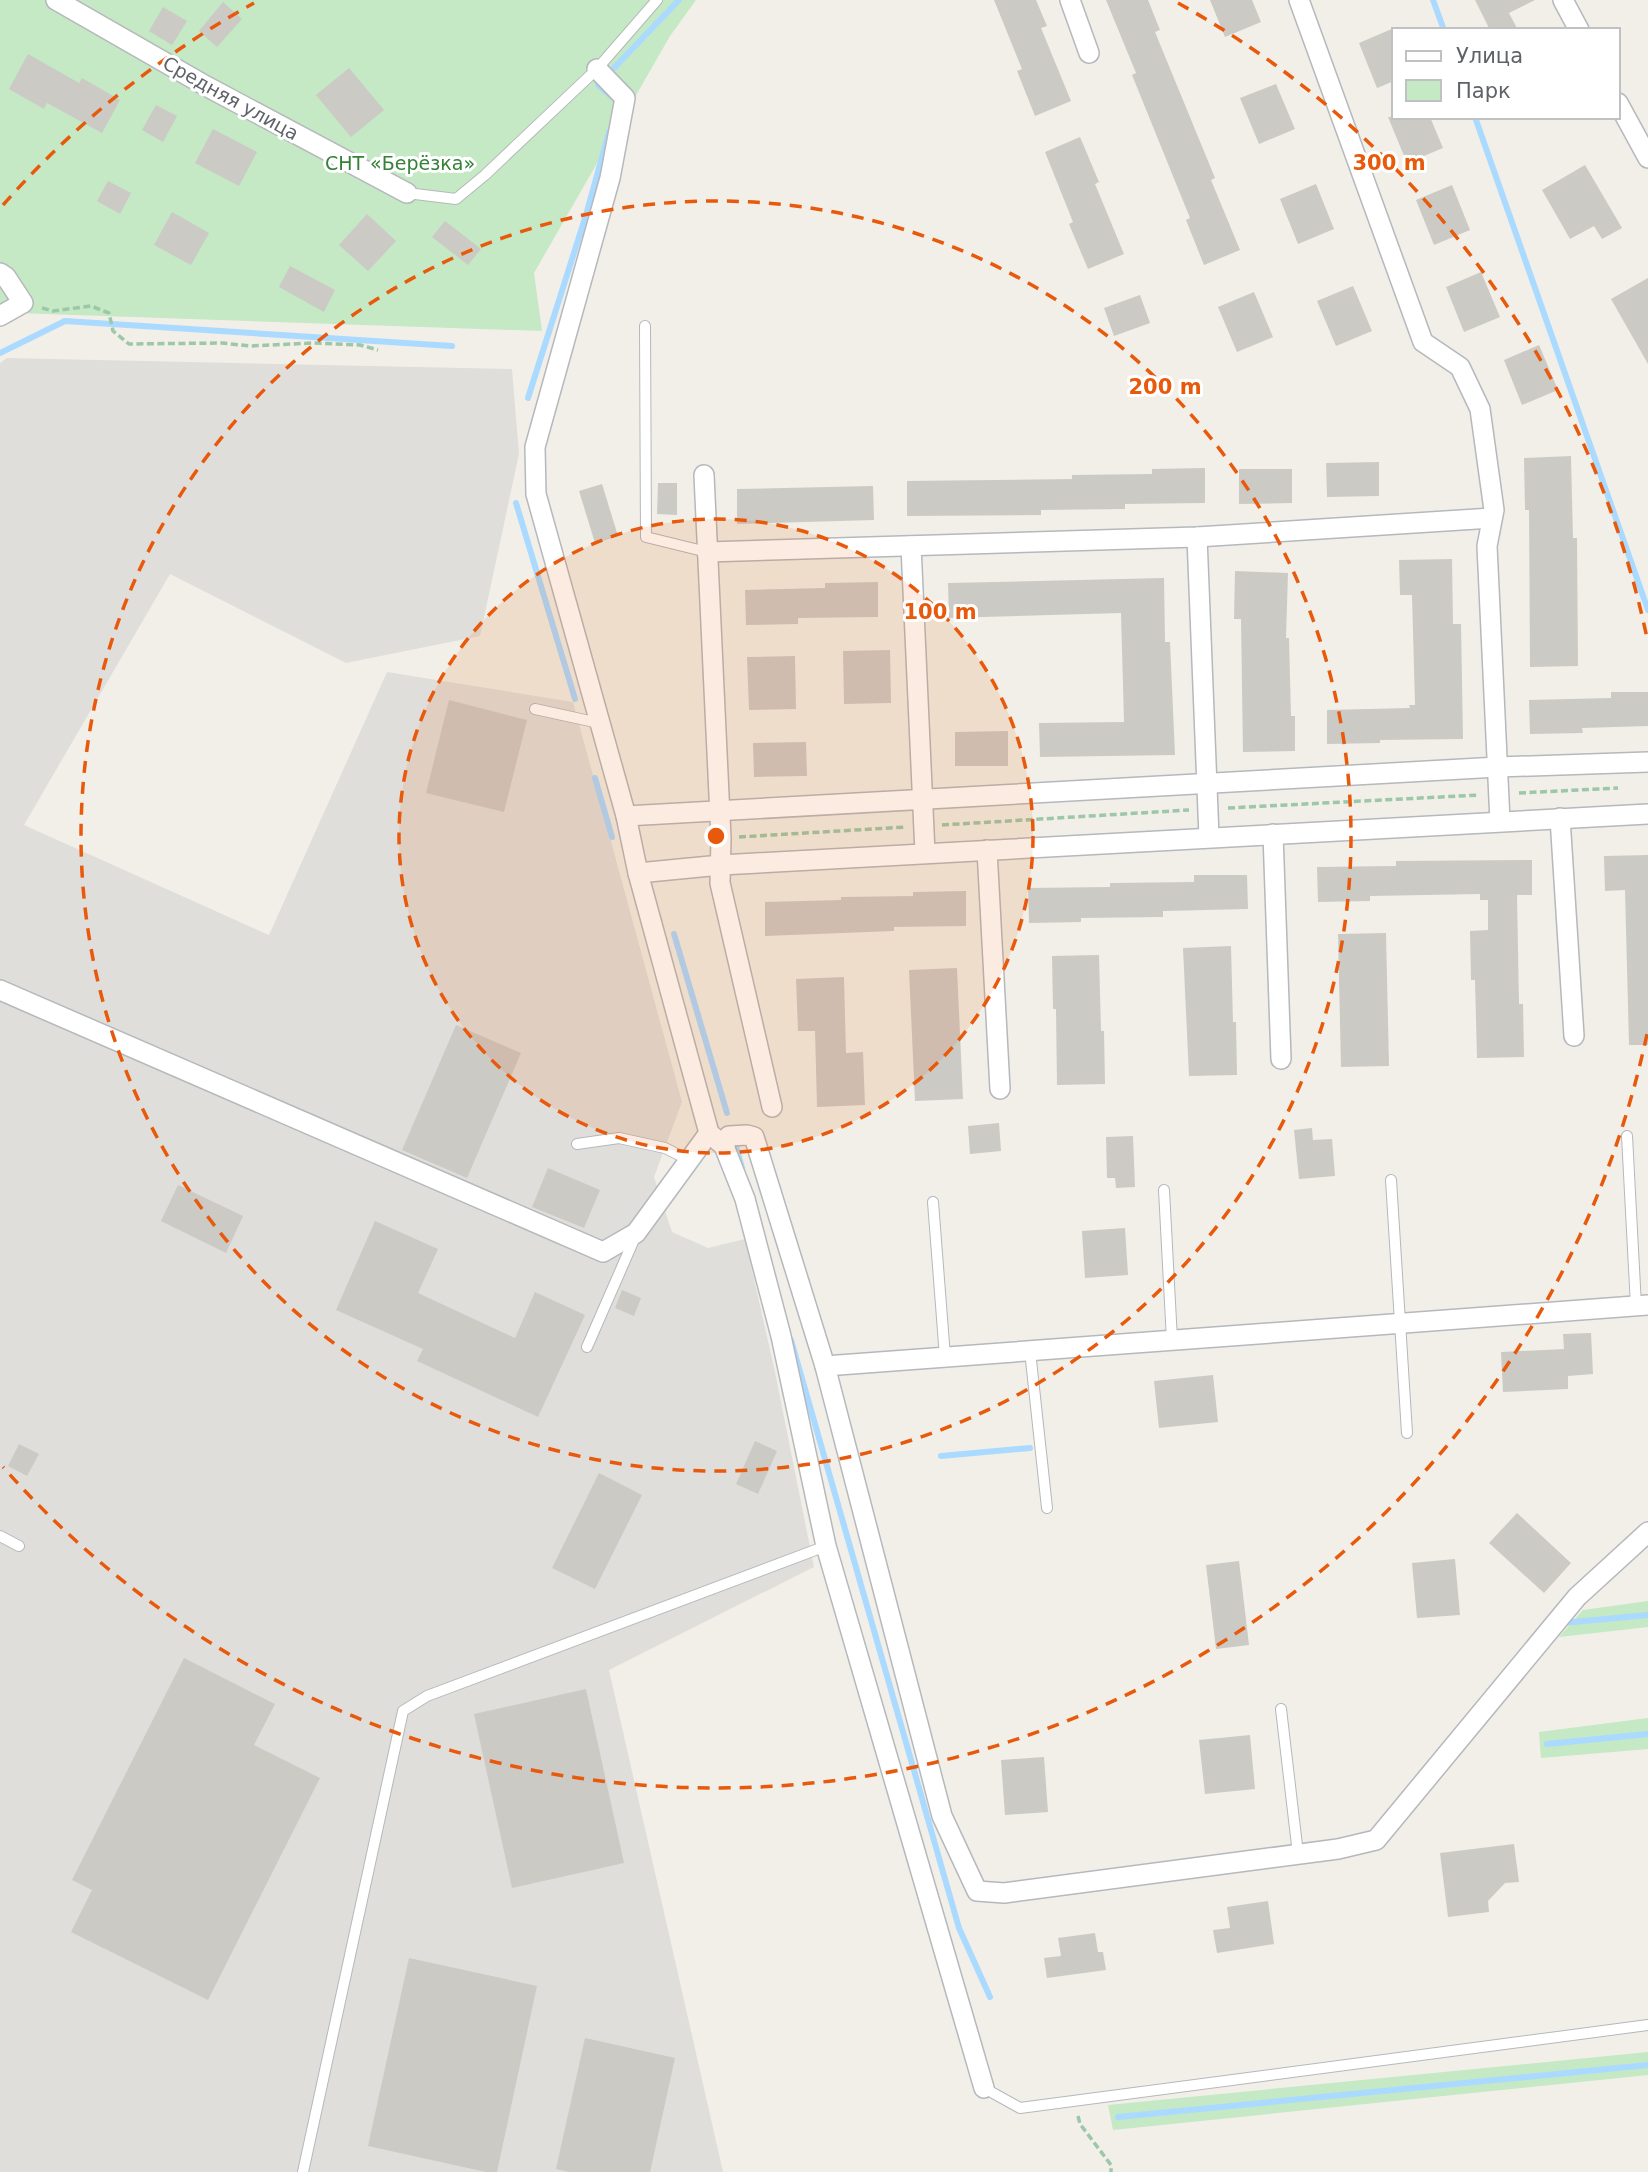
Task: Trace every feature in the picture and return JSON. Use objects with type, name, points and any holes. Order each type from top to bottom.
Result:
[{"type":"street","name":"Средняя улица","points":[[56,0],[206,86],[407,193]]},
{"type":"street","points":[[1070,0],[1089,53]]},
{"type":"street","points":[[1299,0],[1423,342],[1460,367],[1480,409],[1494,510],[1487,546],[1500,821]]},
{"type":"street","points":[[1563,0],[1578,28]]},
{"type":"street","points":[[597,69],[625,97],[610,178],[536,447],[536,494],[626,816],[638,873],[716,1139],[745,1199],[781,1336],[825,1546],[984,2088]]},
{"type":"street","points":[[1620,107],[1648,158]]},
{"type":"street","points":[[0,273],[6,277],[23,303],[0,316]]},
{"type":"street","points":[[704,475],[720,812],[720,883],[772,1107]]},
{"type":"street","points":[[708,552],[1197,537],[1492,518]]},
{"type":"street","points":[[1197,537],[1209,837]]},
{"type":"street","points":[[911,546],[925,853]]},
{"type":"street","points":[[626,816],[1498,767],[1648,762]]},
{"type":"street","points":[[638,873],[721,865],[925,853],[1648,814]]},
{"type":"street","points":[[1560,818],[1574,1036]]},
{"type":"street","points":[[1273,834],[1282,1059]]},
{"type":"street","points":[[987,850],[1000,1089]]},
{"type":"street","points":[[0,990],[603,1252],[636,1233],[689,1160],[716,1139],[747,1135],[754,1137],[825,1366],[942,1815],[977,1891],[1004,1892],[1338,1849],[1376,1840],[1577,1597],[1648,1531]]},
{"type":"street","points":[[825,1366],[1642,1305]]},
{"type":"lane","points":[[407,193],[456,199],[597,69],[657,0]]},
{"type":"lane","points":[[645,326],[646,537],[708,552]]},
{"type":"lane","points":[[535,709],[600,723]]},
{"type":"lane","points":[[1627,1136],[1642,1305]]},
{"type":"lane","points":[[578,1144],[618,1138],[665,1148],[689,1160]]},
{"type":"lane","points":[[1391,1180],[1406,1433]]},
{"type":"lane","points":[[1164,1191],[1172,1340]]},
{"type":"lane","points":[[933,1202],[945,1357]]},
{"type":"lane","points":[[587,1347],[636,1233]]},
{"type":"lane","points":[[1030,1351],[1047,1508]]},
{"type":"lane","points":[[0,1536],[19,1546]]},
{"type":"lane","points":[[303,2172],[403,1711],[427,1696],[825,1546]]},
{"type":"lane","points":[[1281,1709],[1298,1854]]},
{"type":"lane","points":[[984,2088],[1020,2108],[1648,2025]]},
{"type":"path","points":[[23,303],[52,310],[92,306],[109,313],[113,331],[129,344],[250,346],[313,343],[360,345],[378,350]]},
{"type":"path","points":[[721,838],[1618,788],[1618,763]]},
{"type":"path","points":[[1073,2101],[1080,2124],[1111,2165],[1111,2172]]},
{"type":"shaded area","points":[[7,358],[512,369],[519,454],[480,636],[346,663],[170,574],[24,825],[269,935],[387,672],[573,702],[682,1102],[654,1177],[672,1232],[708,1248],[745,1239],[814,1567],[609,1670],[723,2172],[0,2172],[0,363]]},
{"type":"green space","name":"СНТ «Берёзка»","points":[[0,0],[696,0],[670,36],[534,273],[542,331],[17,313],[0,323]]},
{"type":"green space","points":[[1648,1601],[1648,1627],[1559,1637],[1583,1610]]},
{"type":"green space","points":[[1648,1718],[1648,1749],[1541,1758],[1539,1732]]},
{"type":"green space","points":[[1648,2052],[1648,2075],[1113,2130],[1108,2105]]},
{"type":"building","points":[[994,0],[1036,0],[1047,26],[1041,28],[1071,101],[1035,116],[1017,71],[1022,69]]},
{"type":"building","points":[[1106,0],[1148,0],[1160,30],[1155,32],[1215,178],[1211,180],[1240,250],[1204,265],[1186,220],[1190,218],[1132,75],[1136,73]]},
{"type":"building","points":[[1210,0],[1252,0],[1261,22],[1225,37]]},
{"type":"building","points":[[1475,0],[1535,0],[1509,13],[1517,28],[1489,28]]},
{"type":"building","points":[[223,2],[242,19],[217,47],[199,31]]},
{"type":"building","points":[[163,7],[187,21],[172,45],[149,31]]},
{"type":"building","points":[[1392,29],[1392,82],[1377,88],[1359,43]]},
{"type":"building","points":[[28,54],[79,83],[82,78],[120,100],[102,133],[47,103],[44,109],[9,89]]},
{"type":"building","points":[[349,68],[384,110],[351,137],[316,95]]},
{"type":"building","points":[[1276,84],[1295,129],[1259,144],[1240,98]]},
{"type":"building","points":[[156,105],[177,116],[163,142],[142,130]]},
{"type":"building","points":[[1388,117],[1431,119],[1443,148],[1407,163]]},
{"type":"building","points":[[213,129],[257,152],[239,186],[195,163]]},
{"type":"building","points":[[1080,137],[1099,182],[1095,184],[1124,254],[1088,269],[1069,224],[1073,222],[1045,152]]},
{"type":"building","points":[[1585,165],[1622,228],[1602,239],[1594,226],[1570,239],[1542,190]]},
{"type":"building","points":[[108,181],[131,193],[120,214],[97,201]]},
{"type":"building","points":[[1316,184],[1334,229],[1298,244],[1280,199]]},
{"type":"building","points":[[1452,185],[1470,230],[1434,245],[1416,200]]},
{"type":"building","points":[[172,212],[209,233],[191,265],[154,245]]},
{"type":"building","points":[[367,214],[396,241],[368,271],[339,245]]},
{"type":"building","points":[[445,221],[481,249],[468,265],[432,237]]},
{"type":"building","points":[[290,266],[335,290],[324,312],[279,287]]},
{"type":"building","points":[[1481,272],[1500,317],[1464,332],[1446,287]]},
{"type":"building","points":[[1648,278],[1648,364],[1611,299]]},
{"type":"building","points":[[1353,286],[1372,331],[1336,346],[1317,301]]},
{"type":"building","points":[[1254,292],[1273,337],[1237,352],[1218,307]]},
{"type":"building","points":[[1140,295],[1150,323],[1114,336],[1104,308]]},
{"type":"building","points":[[1539,345],[1558,390],[1522,405],[1504,360]]},
{"type":"building","points":[[1571,456],[1573,538],[1577,538],[1578,666],[1530,667],[1529,510],[1525,510],[1524,458]]},
{"type":"building","points":[[1379,462],[1379,496],[1327,497],[1326,463]]},
{"type":"building","points":[[1205,468],[1205,503],[1125,504],[1125,509],[1041,510],[1041,515],[907,516],[907,481],[1072,479],[1072,475],[1152,474],[1152,469]]},
{"type":"building","points":[[1239,469],[1292,469],[1292,503],[1239,504]]},
{"type":"building","points":[[658,483],[677,483],[677,515],[657,514]]},
{"type":"building","points":[[602,484],[618,536],[595,543],[579,491]]},
{"type":"building","points":[[873,486],[874,520],[737,524],[737,489]]},
{"type":"building","points":[[1452,559],[1453,624],[1461,624],[1463,739],[1327,744],[1327,710],[1410,708],[1409,705],[1415,705],[1412,595],[1400,595],[1399,560]]},
{"type":"building","points":[[1235,571],[1288,573],[1286,638],[1289,638],[1291,716],[1295,716],[1295,751],[1243,752],[1241,619],[1234,619]]},
{"type":"building","points":[[1164,578],[1165,642],[1170,642],[1175,755],[1040,757],[1039,723],[1124,722],[1121,613],[949,618],[948,583]]},
{"type":"building","points":[[878,582],[878,617],[798,618],[798,624],[746,625],[745,590],[825,588],[825,583]]},
{"type":"building","points":[[890,650],[891,703],[844,704],[843,651]]},
{"type":"building","points":[[795,656],[796,709],[749,710],[747,657]]},
{"type":"building","points":[[1611,692],[1648,692],[1648,726],[1582,728],[1583,733],[1530,734],[1529,700],[1611,698]]},
{"type":"building","points":[[449,700],[527,720],[504,812],[426,793]]},
{"type":"building","points":[[1008,731],[1008,766],[955,766],[955,732]]},
{"type":"building","points":[[806,742],[807,776],[754,777],[753,743]]},
{"type":"building","points":[[1648,855],[1648,1045],[1629,1045],[1625,890],[1605,891],[1604,856]]},
{"type":"building","points":[[1532,860],[1532,895],[1517,895],[1519,1004],[1523,1004],[1524,1057],[1477,1058],[1475,980],[1471,980],[1470,931],[1488,930],[1488,900],[1480,900],[1480,894],[1370,896],[1370,901],[1318,902],[1317,867],[1396,866],[1396,861]]},
{"type":"building","points":[[1194,875],[1247,875],[1248,909],[1163,911],[1163,917],[1081,918],[1081,922],[1029,923],[1028,888],[1194,882]]},
{"type":"building","points":[[966,891],[966,926],[894,927],[894,931],[765,936],[765,902],[841,900],[841,897],[913,896],[913,892]]},
{"type":"building","points":[[1386,933],[1389,1066],[1341,1067],[1338,934]]},
{"type":"building","points":[[1231,946],[1237,1075],[1189,1076],[1183,948]]},
{"type":"building","points":[[1099,955],[1105,1084],[1057,1085],[1052,956]]},
{"type":"building","points":[[957,968],[963,1099],[915,1101],[909,970]]},
{"type":"building","points":[[844,977],[846,1053],[863,1052],[865,1105],[817,1107],[815,1031],[798,1031],[796,979]]},
{"type":"building","points":[[456,1025],[521,1053],[467,1178],[402,1150]]},
{"type":"building","points":[[999,1123],[1001,1151],[970,1154],[968,1126]]},
{"type":"building","points":[[1312,1128],[1313,1140],[1332,1139],[1335,1176],[1299,1179],[1294,1130]]},
{"type":"building","points":[[1133,1136],[1135,1187],[1116,1188],[1115,1178],[1107,1178],[1106,1137]]},
{"type":"building","points":[[548,1168],[600,1190],[584,1228],[532,1207]]},
{"type":"building","points":[[178,1185],[243,1216],[226,1253],[161,1221]]},
{"type":"building","points":[[375,1221],[438,1249],[418,1293],[515,1338],[535,1292],[585,1315],[538,1417],[417,1361],[423,1349],[336,1310]]},
{"type":"building","points":[[1125,1228],[1128,1275],[1085,1278],[1082,1231]]},
{"type":"building","points":[[622,1290],[641,1298],[634,1316],[615,1308]]},
{"type":"building","points":[[1591,1333],[1593,1374],[1568,1376],[1568,1389],[1503,1392],[1501,1352],[1564,1349],[1563,1334]]},
{"type":"building","points":[[1213,1375],[1218,1422],[1159,1428],[1154,1381]]},
{"type":"building","points":[[755,1441],[777,1451],[758,1494],[736,1484]]},
{"type":"building","points":[[19,1444],[39,1454],[27,1476],[8,1466]]},
{"type":"building","points":[[599,1473],[642,1495],[595,1589],[552,1568]]},
{"type":"building","points":[[1517,1513],[1571,1563],[1544,1593],[1489,1543]]},
{"type":"building","points":[[1455,1559],[1460,1615],[1417,1618],[1412,1563]]},
{"type":"building","points":[[1239,1561],[1249,1645],[1216,1649],[1206,1565]]},
{"type":"building","points":[[184,1658],[275,1704],[254,1745],[320,1778],[208,2000],[71,1932],[92,1890],[72,1880]]},
{"type":"building","points":[[586,1689],[624,1863],[512,1888],[474,1714]]},
{"type":"building","points":[[1250,1735],[1255,1789],[1205,1794],[1199,1740]]},
{"type":"building","points":[[1044,1757],[1048,1812],[1005,1815],[1001,1760]]},
{"type":"building","points":[[1514,1844],[1519,1882],[1505,1883],[1488,1901],[1489,1912],[1448,1917],[1440,1853]]},
{"type":"building","points":[[1268,1901],[1274,1944],[1217,1953],[1213,1930],[1230,1928],[1227,1907]]},
{"type":"building","points":[[1095,1933],[1098,1952],[1103,1952],[1106,1970],[1047,1978],[1044,1958],[1061,1956],[1058,1938]]},
{"type":"building","points":[[409,1958],[537,1986],[497,2172],[486,2172],[368,2146]]},
{"type":"building","points":[[585,2038],[675,2058],[650,2172],[569,2172],[556,2169]]},
{"type":"waterway","points":[[614,68],[679,0]]},
{"type":"waterway","points":[[1433,0],[1443,28]]},
{"type":"waterway","points":[[598,85],[612,97]]},
{"type":"waterway","points":[[1476,119],[1648,610]]},
{"type":"waterway","points":[[528,398],[586,215],[609,132]]},
{"type":"waterway","points":[[0,353],[65,321],[452,346]]},
{"type":"waterway","points":[[516,503],[575,699]]},
{"type":"waterway","points":[[595,778],[612,837]]},
{"type":"waterway","points":[[674,934],[727,1113]]},
{"type":"waterway","points":[[736,1146],[742,1168]]},
{"type":"waterway","points":[[791,1340],[959,1928],[990,1997]]},
{"type":"waterway","points":[[941,1456],[1030,1448]]},
{"type":"waterway","points":[[1563,1623],[1648,1615]]},
{"type":"waterway","points":[[1547,1744],[1648,1734]]},
{"type":"waterway","points":[[1118,2117],[1648,2065]]}]
